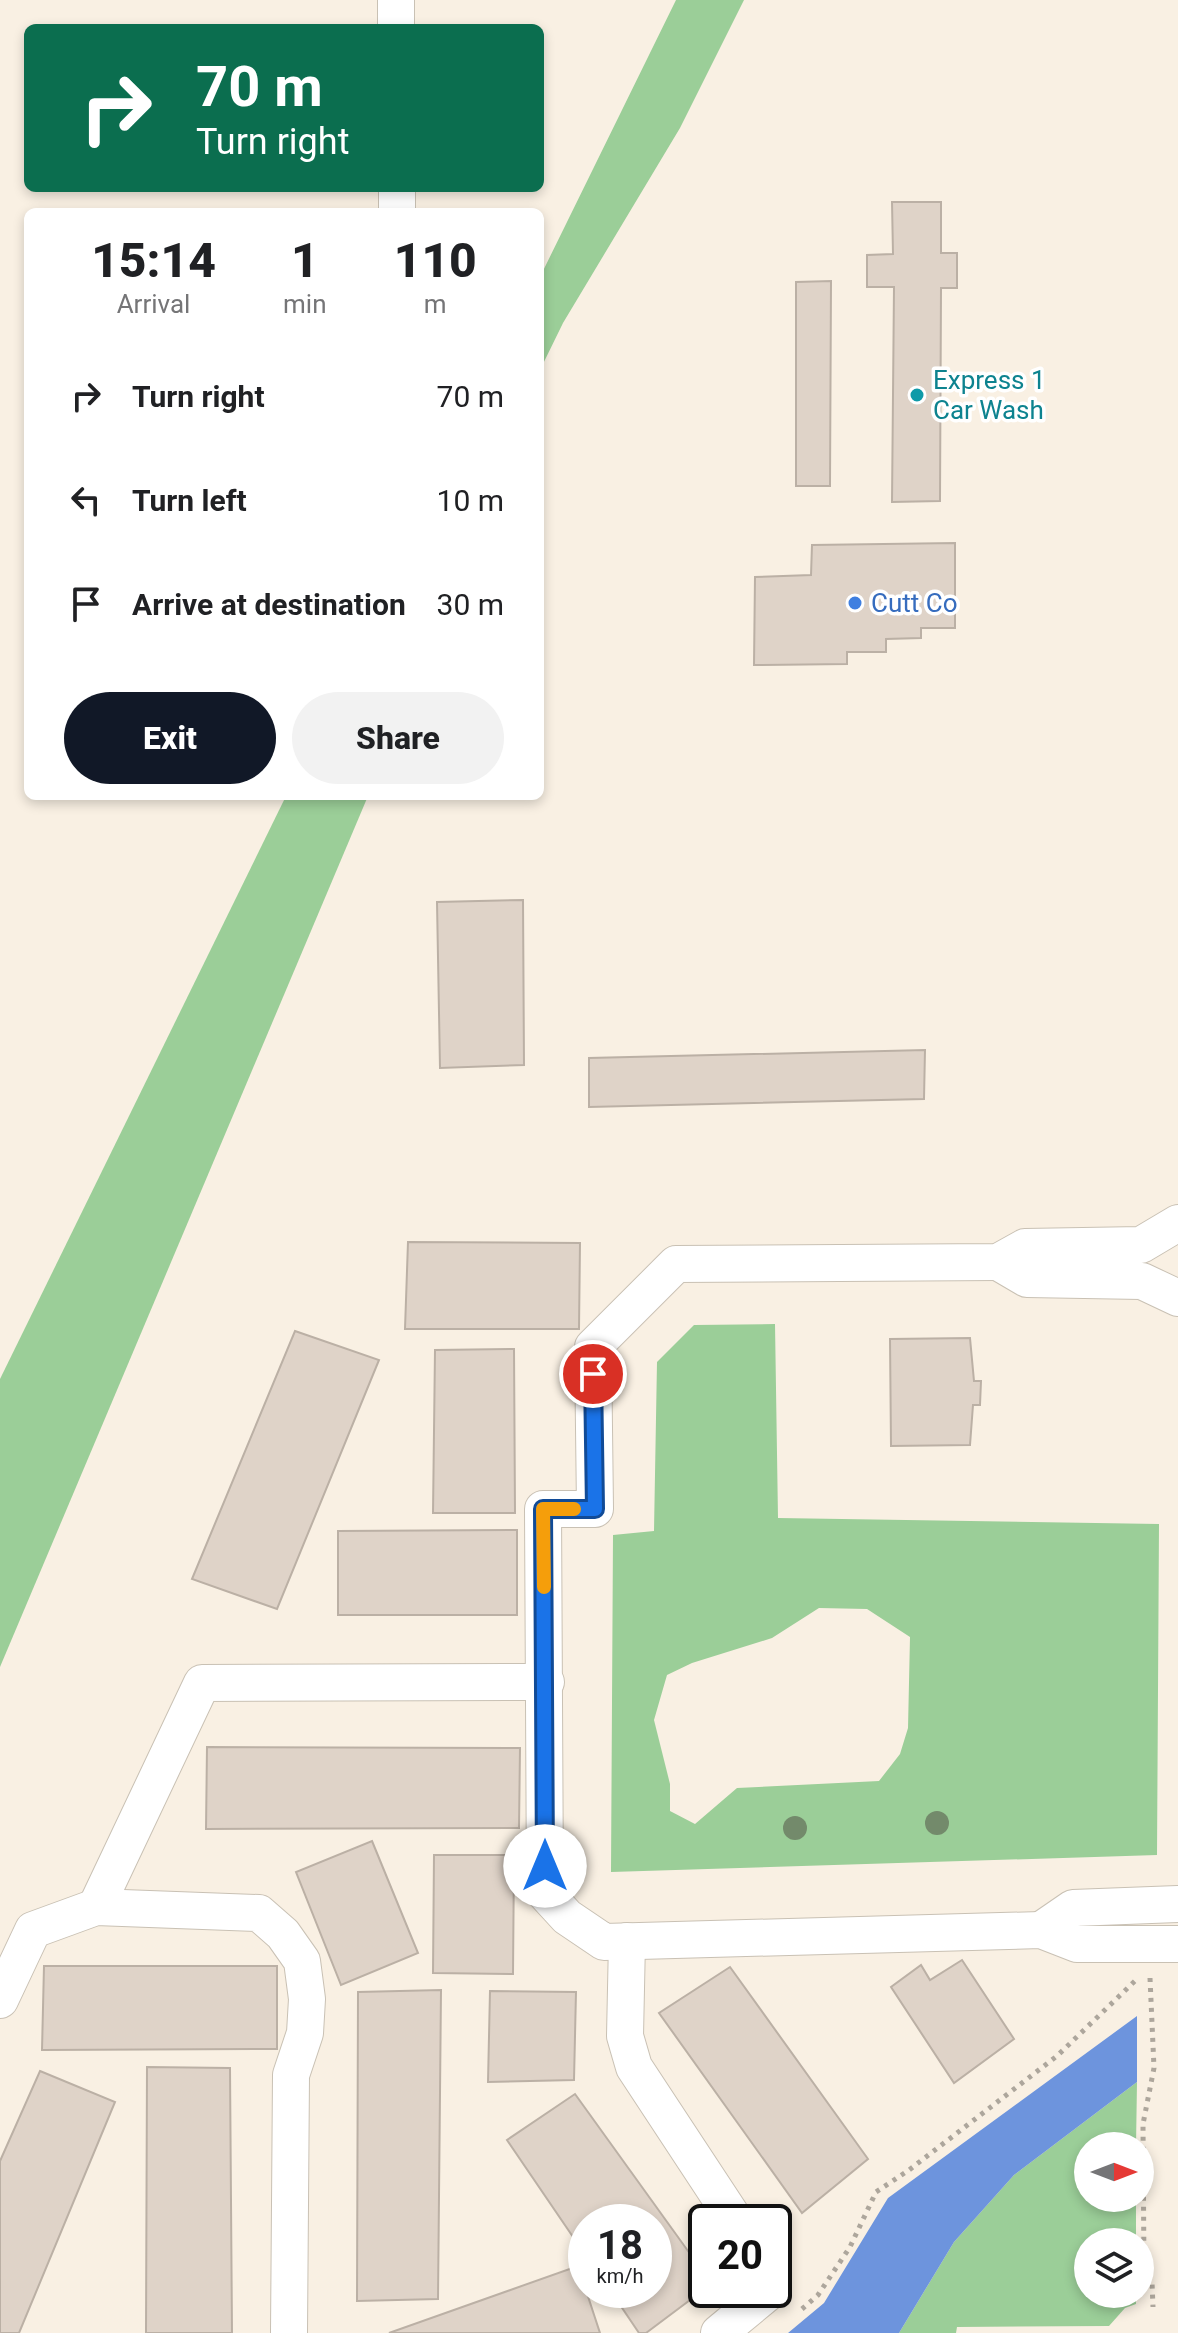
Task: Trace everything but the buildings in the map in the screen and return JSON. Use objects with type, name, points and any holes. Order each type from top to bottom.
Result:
[{"type":"street","points":[[396,0],[396,24]]},
{"type":"street","points":[[1178,1223],[1141,1245],[1025,1247],[998,1262],[676,1264],[593,1347],[595,1509],[543,1509],[545,1893],[567,1917],[604,1942],[1041,1930],[1077,1944],[1178,1944]]},
{"type":"street","points":[[998,1262],[1027,1279],[1142,1281],[1178,1298]]},
{"type":"street","points":[[96,1907],[202,1683],[546,1682]]},
{"type":"street","points":[[1041,1930],[1073,1908],[1178,1904]]},
{"type":"street","points":[[0,2000],[33,1930],[96,1907],[259,1913],[283,1934],[302,1961],[307,1999],[305,2033],[291,2075],[289,2333]]},
{"type":"street","points":[[627,1941],[625,2036],[634,2067],[724,2204]]},
{"type":"street","points":[[719,2333],[771,2308]]},
{"type":"path","points":[[792,2300],[818,2295],[850,2247],[876,2192],[1057,2056],[1149,1968],[1154,2068],[1143,2124],[1144,2228]]},
{"type":"green space","points":[[676,0],[744,0],[680,128],[563,323],[544,362],[544,269]]},
{"type":"green space","points":[[284,800],[366,800],[0,1667],[0,1379]]},
{"type":"green space","points":[[775,1324],[778,1518],[1159,1524],[1157,1855],[611,1872],[613,1535],[654,1531],[657,1362],[694,1325]],"holes":[[[819,1608],[867,1609],[910,1637],[908,1728],[900,1754],[879,1781],[737,1788],[695,1824],[670,1811],[670,1784],[654,1720],[667,1675],[692,1663],[772,1638]]]},
{"type":"green space","points":[[1137,2082],[1136,2132],[1074,2132],[1074,2212],[1136,2212],[1136,2228],[1074,2228],[1074,2308],[1125,2308],[1109,2326],[957,2327],[956,2333],[899,2333],[954,2242],[1014,2175]]},
{"type":"water","points":[[1137,2016],[1137,2082],[1014,2175],[954,2242],[899,2333],[788,2333],[824,2303],[888,2198]]},
{"type":"slow traffic","points":[[544,1587],[543,1509],[574,1509]]},
{"type":"place","name":"Express 1 Car Wash","points":[[917,395]]},
{"type":"place","name":"Cutt Co","points":[[855,603]]},
{"type":"route","points":[[545,1866],[543,1509],[595,1509],[593,1374]]}]
